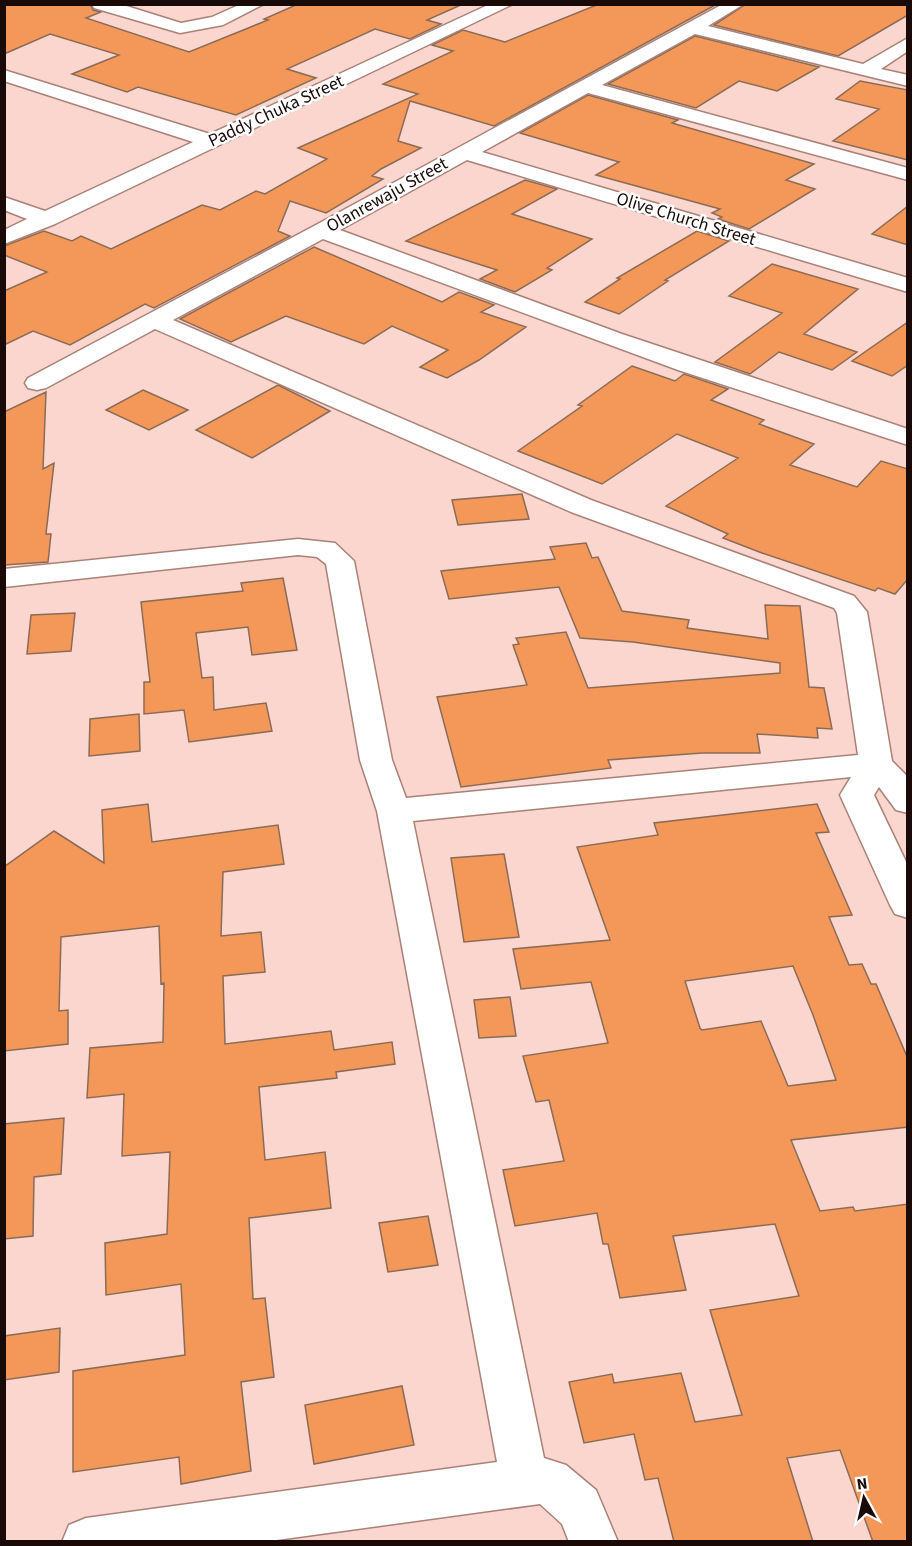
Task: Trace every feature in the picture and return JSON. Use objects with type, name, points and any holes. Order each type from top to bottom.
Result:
[{"type":"street","points":[[100,4],[180,28],[217,21],[256,4]]},
{"type":"street","name":"Paddy Chuka Street","points":[[4,238],[505,4]]},
{"type":"street","name":"Olanrewaju Street","points":[[37,383],[322,231],[736,4]]},
{"type":"street","points":[[694,28],[908,81]]},
{"type":"street","points":[[866,71],[908,43]]},
{"type":"street","points":[[4,75],[210,141]]},
{"type":"street","points":[[587,87],[908,174]]},
{"type":"street","name":"Olive Church Street","points":[[465,153],[908,285]]},
{"type":"street","points":[[4,203],[47,219]]},
{"type":"street","points":[[322,231],[454,282],[807,406],[908,437]]},
{"type":"street","points":[[156,321],[581,506],[844,602],[852,612],[876,764],[902,791],[908,802]]},
{"type":"street","points":[[4,578],[298,547],[325,549],[340,561],[376,760],[394,811],[525,1481]]},
{"type":"street","points":[[394,811],[876,764]]},
{"type":"street","points":[[876,764],[857,795],[908,905]]},
{"type":"street","points":[[86,1542],[525,1481],[549,1481],[579,1507],[594,1542]]},
{"type":"building","points":[[4,4],[90,4],[93,10],[101,12],[86,18],[189,52],[268,20],[264,19],[298,4],[463,4],[427,20],[441,24],[410,39],[375,29],[287,69],[316,78],[236,115],[138,87],[127,92],[72,74],[119,55],[50,34],[4,54]]},
{"type":"building","points":[[599,4],[717,4],[494,126],[410,101],[398,141],[421,148],[381,169],[372,176],[383,179],[326,213],[290,201],[278,231],[290,236],[154,308],[145,304],[70,345],[33,331],[4,345],[4,291],[47,272],[4,255],[4,246],[44,231],[72,241],[81,236],[111,249],[202,205],[220,210],[256,191],[265,194],[327,159],[298,148],[418,94],[383,84],[453,51],[432,45],[463,30],[505,42]]},
{"type":"building","points":[[746,4],[908,4],[908,15],[838,56],[714,25]]},
{"type":"building","points":[[695,36],[819,67],[777,91],[739,81],[696,108],[608,84]]},
{"type":"building","points":[[860,81],[908,90],[908,160],[833,141],[879,109],[836,99]]},
{"type":"building","points":[[588,95],[678,120],[672,123],[814,164],[786,180],[815,189],[749,229],[718,219],[722,217],[712,213],[720,209],[596,175],[619,162],[520,133]]},
{"type":"building","points":[[525,180],[557,189],[512,214],[592,239],[547,268],[552,270],[515,292],[480,279],[497,270],[406,241]]},
{"type":"building","points":[[908,206],[908,245],[872,234]]},
{"type":"building","points":[[697,231],[729,241],[665,280],[668,281],[619,314],[585,302],[620,279],[617,278]]},
{"type":"building","points":[[314,247],[442,302],[459,292],[494,305],[481,312],[526,327],[479,360],[447,378],[420,367],[448,350],[392,326],[364,344],[286,316],[231,342],[180,319]]},
{"type":"building","points":[[772,264],[858,289],[804,334],[857,352],[832,370],[779,352],[750,374],[715,362],[782,313],[729,296]]},
{"type":"building","points":[[908,322],[908,365],[892,376],[852,361]]},
{"type":"building","points":[[632,366],[675,381],[684,374],[728,389],[711,400],[764,420],[759,424],[814,444],[790,465],[857,487],[881,461],[908,469],[908,579],[895,594],[878,588],[875,591],[723,538],[728,534],[666,506],[738,458],[677,434],[602,484],[518,451],[582,406],[578,405]]},
{"type":"building","points":[[278,385],[330,411],[252,458],[196,430]]},
{"type":"building","points":[[143,390],[188,410],[149,430],[106,410]]},
{"type":"building","points":[[46,392],[43,469],[54,463],[46,534],[51,534],[48,562],[4,565],[4,412]]},
{"type":"building","points":[[522,494],[529,519],[458,525],[452,500]]},
{"type":"building","points":[[586,543],[592,558],[598,557],[622,611],[689,620],[687,628],[768,639],[765,605],[800,606],[809,687],[824,688],[832,729],[817,728],[818,738],[757,734],[760,753],[702,753],[608,760],[611,768],[461,787],[437,697],[527,685],[513,645],[519,644],[516,638],[566,632],[588,688],[780,673],[780,663],[633,642],[580,638],[559,587],[449,599],[441,571],[555,559],[550,547]]},
{"type":"building","points":[[283,578],[297,650],[252,655],[248,627],[196,633],[202,678],[213,677],[214,710],[266,703],[272,731],[189,742],[184,710],[144,714],[144,682],[150,682],[141,602],[243,591],[241,583]]},
{"type":"building","points":[[75,613],[71,651],[27,654],[31,615]]},
{"type":"building","points":[[139,714],[140,751],[89,756],[90,719]]},
{"type":"building","points":[[148,804],[152,842],[278,825],[284,864],[223,872],[221,936],[261,932],[265,972],[223,976],[225,1044],[331,1031],[334,1050],[392,1042],[395,1064],[336,1072],[337,1078],[259,1087],[265,1160],[325,1152],[331,1208],[249,1218],[253,1299],[265,1298],[274,1377],[241,1382],[251,1471],[181,1484],[179,1457],[73,1472],[73,1371],[185,1355],[181,1284],[106,1295],[105,1243],[167,1234],[170,1152],[122,1156],[124,1094],[87,1098],[90,1048],[163,1042],[164,983],[161,984],[159,926],[61,937],[59,1011],[68,1010],[68,1044],[4,1051],[4,867],[54,831],[104,863],[102,810]]},
{"type":"building","points":[[817,804],[829,832],[816,833],[852,915],[829,917],[849,965],[862,964],[871,984],[876,984],[908,1059],[908,1127],[791,1140],[820,1211],[853,1207],[855,1211],[908,1204],[908,1542],[873,1542],[840,1450],[787,1458],[813,1542],[674,1542],[658,1478],[645,1480],[634,1434],[584,1443],[569,1382],[612,1374],[614,1383],[681,1373],[695,1422],[742,1415],[710,1310],[799,1296],[775,1224],[673,1236],[686,1290],[620,1298],[608,1244],[603,1244],[597,1213],[515,1226],[503,1170],[564,1161],[549,1100],[536,1102],[523,1056],[608,1043],[591,982],[521,989],[513,949],[610,940],[577,847],[658,835],[654,823]],"holes":[[[793,966],[836,1080],[788,1086],[761,1021],[702,1030],[685,981]]]},
{"type":"building","points":[[504,854],[519,937],[464,942],[451,858]]},
{"type":"building","points":[[510,997],[516,1036],[479,1038],[474,1000]]},
{"type":"building","points":[[64,1118],[61,1174],[34,1177],[33,1236],[4,1239],[4,1124]]},
{"type":"building","points":[[428,1216],[438,1265],[388,1272],[379,1223]]},
{"type":"building","points":[[60,1328],[59,1372],[4,1380],[4,1336]]},
{"type":"building","points":[[402,1386],[414,1445],[314,1464],[305,1405]]}]
